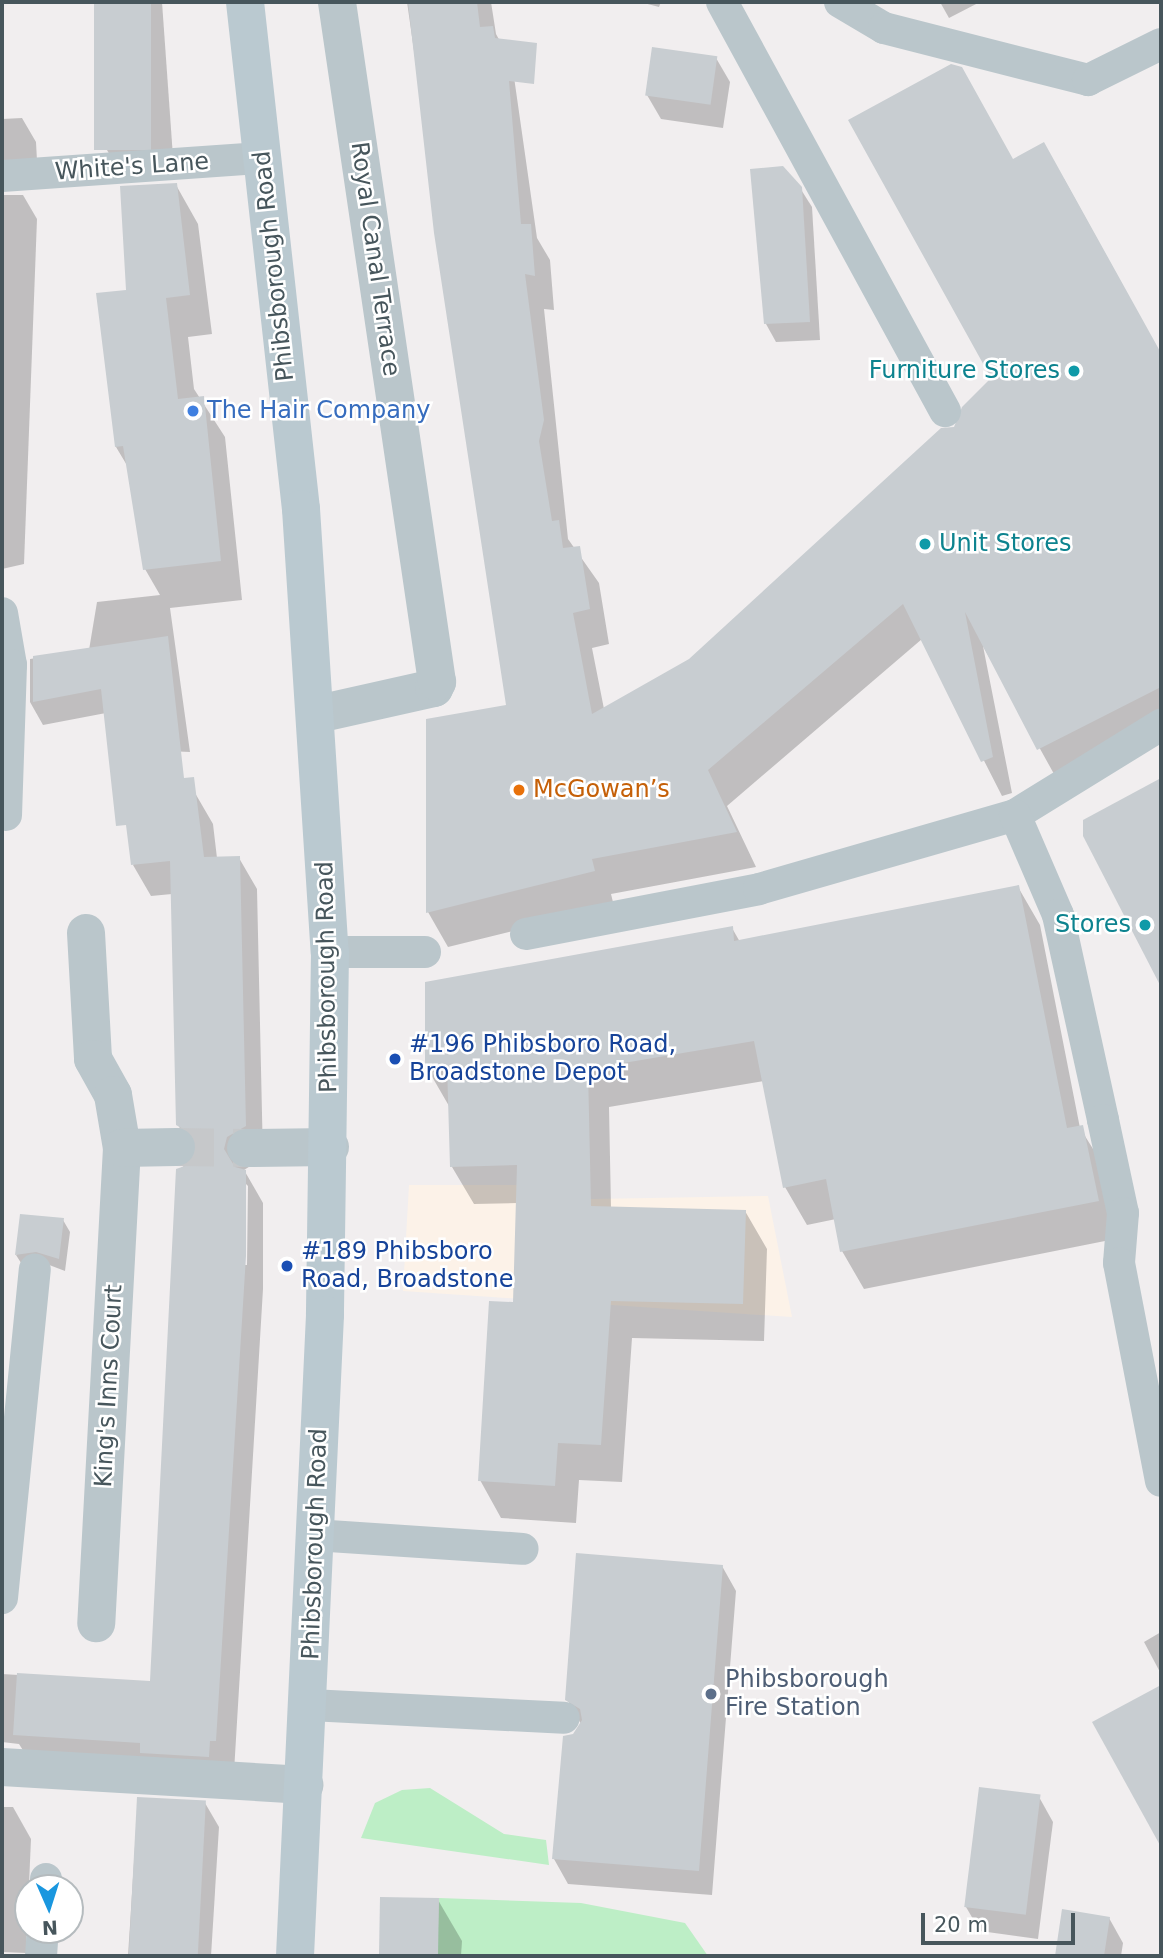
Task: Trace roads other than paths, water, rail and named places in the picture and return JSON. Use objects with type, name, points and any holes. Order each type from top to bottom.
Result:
[{"type":"main road","name":"Phibsborough Road","points":[[245,2],[318,714],[330,952],[330,1147],[310,1705],[295,1956]]},
{"type":"street","name":"Royal Canal Terrace","points":[[318,714],[434,688],[438,682],[337,2]]},
{"type":"street","name":"King's Inns Court","points":[[86,933],[93,1059],[113,1095],[122,1148],[96,1623]]},
{"type":"street","points":[[122,1148],[176,1147]]},
{"type":"street","points":[[246,1148],[330,1147]]},
{"type":"street","points":[[2,1767],[304,1785]]},
{"type":"lane","points":[[722,2],[945,411]]},
{"type":"lane","points":[[840,2],[884,28],[1088,80],[1161,44]]},
{"type":"lane","name":"White's Lane","points":[[2,176],[261,158]]},
{"type":"lane","points":[[2,613],[11,665],[6,815]]},
{"type":"lane","points":[[526,934],[759,889],[1015,816],[1161,725]]},
{"type":"lane","points":[[1015,816],[1058,915],[1073,983],[1123,1213],[1119,1263],[1161,1481]]},
{"type":"lane","points":[[330,952],[425,952]]},
{"type":"lane","points":[[2,1598],[35,1270]]},
{"type":"lane","points":[[314,1535],[523,1549]]},
{"type":"lane","points":[[310,1705],[564,1718]]},
{"type":"tunnel","points":[[176,1147],[246,1148]]},
{"type":"place","name":"Furniture Stores","points":[[1074,371]]},
{"type":"place","name":"The Hair Company","points":[[193,411]]},
{"type":"place","name":"Unit Stores","points":[[925,544]]},
{"type":"place","name":"McGowan’s","points":[[519,790]]},
{"type":"place","name":"Stores","points":[[1145,925]]},
{"type":"place","name":"#196 Phibsboro Road, Broadstone Depot","points":[[395,1059]]},
{"type":"place","name":"#189 Phibsboro Road, Broadstone","points":[[287,1266]]},
{"type":"place","name":"Phibsborough Fire Station","points":[[711,1694]]}]
